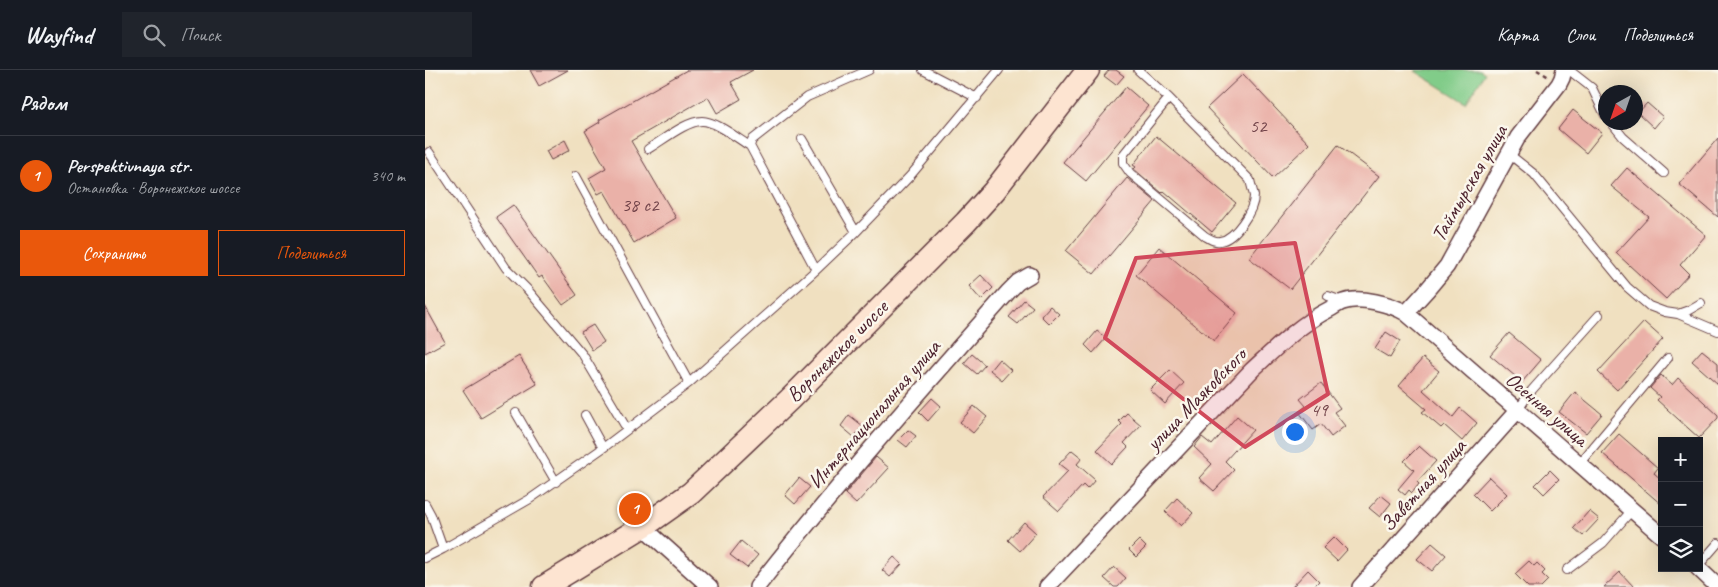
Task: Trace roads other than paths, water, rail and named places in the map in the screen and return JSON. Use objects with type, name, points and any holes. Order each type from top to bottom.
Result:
[{"type":"main road","name":"Воронежское шоссе","points":[[544,587],[643,526],[691,493],[791,398],[966,222],[994,191],[1088,70]]},
{"type":"street","name":"Таймырская улица","points":[[1406,313],[1447,266],[1518,137],[1559,84],[1563,70]]},
{"type":"street","name":"Интернациональная улица","points":[[757,587],[919,392],[1009,290],[1018,282],[1031,275]]},
{"type":"street","name":"улица Маяковского","points":[[1047,587],[1252,370],[1282,342],[1316,316],[1344,301],[1389,304],[1406,313]]},
{"type":"street","name":"Осенняя улица","points":[[1406,313],[1658,533]]},
{"type":"street","name":"Заветная улица","points":[[1360,587],[1517,411]]},
{"type":"street","points":[[643,526],[710,587]]},
{"type":"street","points":[[1703,571],[1718,587]]},
{"type":"lane","points":[[750,146],[752,140],[807,97],[869,70]]},
{"type":"lane","points":[[923,70],[977,98]]},
{"type":"lane","points":[[425,558],[530,499],[603,448],[689,383],[856,232],[910,176],[999,70]]},
{"type":"lane","points":[[1138,70],[1169,98],[1250,180],[1254,196],[1247,218],[1233,234],[1221,241],[1213,241],[1205,236],[1130,173],[1123,163],[1123,155],[1169,98]]},
{"type":"lane","points":[[1569,70],[1591,88],[1598,101]]},
{"type":"lane","points":[[647,149],[691,123],[703,121],[713,124],[750,146],[816,270]]},
{"type":"lane","points":[[1617,130],[1664,173]]},
{"type":"lane","points":[[802,139],[856,232]]},
{"type":"lane","points":[[429,152],[505,268],[527,289],[583,355],[627,429]]},
{"type":"lane","points":[[1509,154],[1534,174],[1627,288],[1649,306],[1665,312],[1678,314],[1718,331]]},
{"type":"lane","points":[[576,176],[689,383]]},
{"type":"lane","points":[[1328,296],[1344,301]]},
{"type":"lane","points":[[1678,314],[1701,303]]},
{"type":"lane","points":[[1517,411],[1532,390],[1599,315]]},
{"type":"lane","points":[[1579,464],[1668,358]]},
{"type":"lane","points":[[516,413],[555,482]]},
{"type":"lane","points":[[585,414],[603,448]]},
{"type":"lane","points":[[425,504],[443,549]]},
{"type":"lane","points":[[1567,570],[1603,543],[1632,510]]},
{"type":"lane","points":[[1703,562],[1718,542]]},
{"type":"place","name":"Perspektivnaya str.","points":[[635,509]]}]
